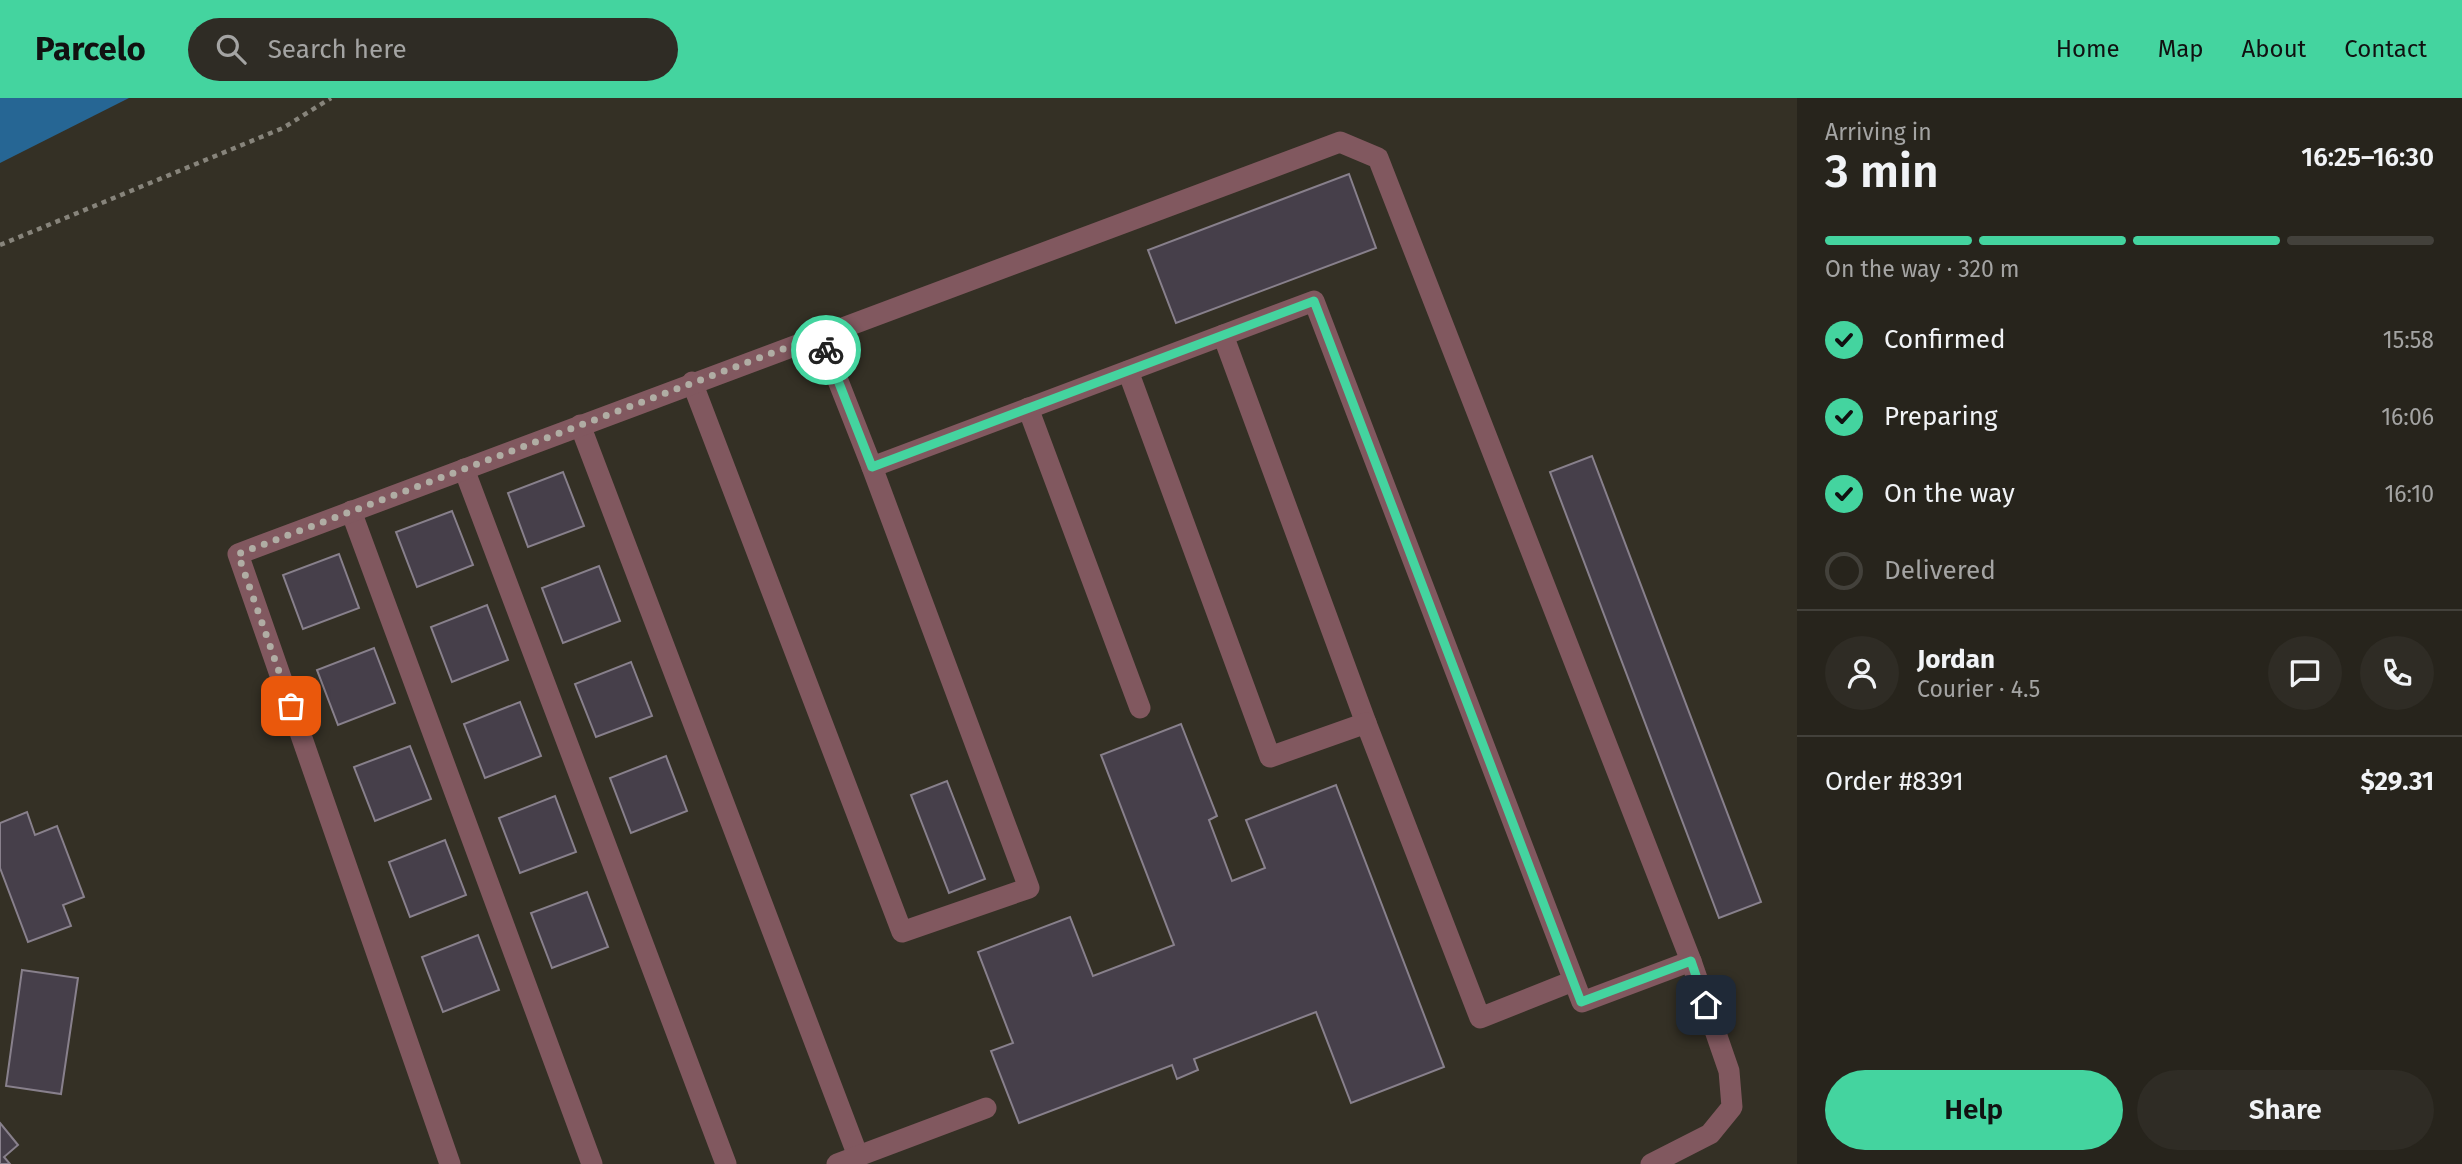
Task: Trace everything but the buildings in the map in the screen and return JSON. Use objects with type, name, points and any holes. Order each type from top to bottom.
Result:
[{"type":"lane","points":[[450,1164],[238,554],[692,382],[1340,142],[1378,158],[1691,961],[1729,1071],[1732,1107],[1710,1134],[1654,1163]]},
{"type":"lane","points":[[872,467],[1314,301],[1581,1002],[1691,961]]},
{"type":"lane","points":[[692,382],[902,932],[1029,888],[820,335]]},
{"type":"lane","points":[[1223,335],[1366,723],[1480,1018],[1573,981]]},
{"type":"lane","points":[[1128,371],[1270,757],[1366,723]]},
{"type":"lane","points":[[1028,408],[1140,708]]},
{"type":"lane","points":[[580,425],[858,1156]]},
{"type":"lane","points":[[464,469],[726,1164]]},
{"type":"lane","points":[[351,511],[592,1164]]},
{"type":"lane","points":[[837,1164],[986,1108]]},
{"type":"path","points":[[0,245],[283,128],[331,98]]},
{"type":"water","points":[[0,98],[129,98],[0,163]]},
{"type":"way so far","points":[[291,706],[238,554],[820,335],[826,350]]},
{"type":"route","points":[[826,350],[872,467],[1314,301],[1581,1002],[1691,961],[1706,1005]]}]
